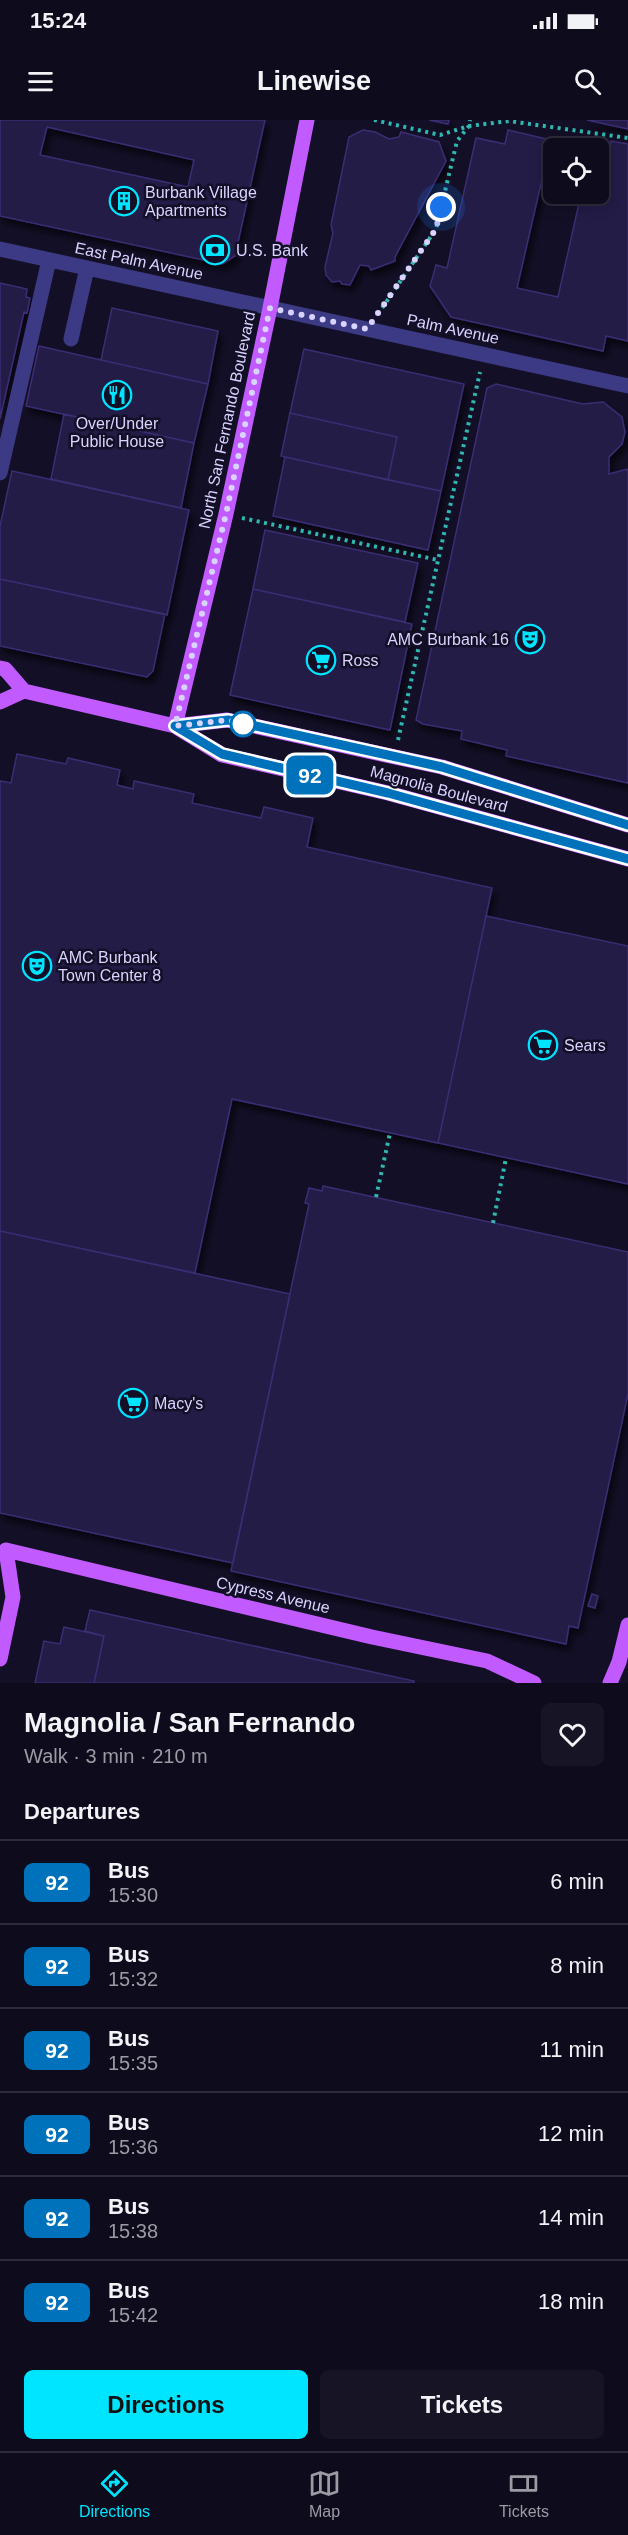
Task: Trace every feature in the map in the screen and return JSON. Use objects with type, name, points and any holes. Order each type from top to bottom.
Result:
[{"type":"main road","name":"North San Fernando Boulevard","points":[[175,726],[226,514],[307,120]]},
{"type":"main road","points":[[0,668],[4,669],[24,691],[0,702]]},
{"type":"main road","name":"Magnolia Boulevard","points":[[24,691],[175,726],[222,754],[388,793],[628,859]]},
{"type":"main road","name":"Magnolia Boulevard","points":[[175,726],[228,720],[442,767],[628,825]]},
{"type":"main road","points":[[0,1659],[13,1597],[2,1552]]},
{"type":"main road","name":"Cypress Avenue","points":[[2,1552],[372,1637],[487,1661],[534,1683]]},
{"type":"main road","points":[[610,1683],[619,1662],[628,1625]]},
{"type":"street","name":"East Palm Avenue","points":[[0,249],[270,308]]},
{"type":"street","points":[[0,473],[49,260]]},
{"type":"street","points":[[71,339],[87,268]]},
{"type":"street","name":"Palm Avenue","points":[[270,308],[628,386]]},
{"type":"path","points":[[374,120],[440,135],[469,126],[509,121],[628,138]]},
{"type":"path","points":[[367,329],[436,229],[457,141],[469,126],[470,120]]},
{"type":"path","points":[[394,757],[484,354]]},
{"type":"path","points":[[226,514],[438,560]]},
{"type":"path","points":[[376,1197],[390,1133]]},
{"type":"path","points":[[493,1223],[506,1158]]},
{"type":"building","name":"Burbank Village Apartments","points":[[0,120],[265,120],[235,256],[222,264],[0,216]],"holes":[[[47,127],[194,160],[188,187],[40,155]]]},
{"type":"building","points":[[429,120],[449,120],[448,124]]},
{"type":"building","points":[[587,120],[628,120],[628,129]]},
{"type":"building","points":[[363,130],[375,132],[389,139],[399,137],[401,132],[439,142],[446,161],[395,257],[395,261],[371,270],[369,266],[360,265],[350,285],[342,284],[340,281],[332,282],[326,275],[325,267],[349,137]]},
{"type":"building","points":[[508,130],[543,138],[543,175],[517,288],[558,297],[579,204],[609,204],[611,141],[628,144],[628,341],[606,336],[603,351],[451,317],[430,286],[436,265],[447,268],[476,138],[505,144]]},
{"type":"building","points":[[0,283],[27,289],[26,297],[30,298],[27,313],[24,312],[0,419]]},
{"type":"building","points":[[112,308],[218,331],[208,384],[101,360]]},
{"type":"building","name":"Over/Under Public House","points":[[39,346],[208,384],[194,443],[26,406]]},
{"type":"building","points":[[304,349],[464,384],[441,491],[388,480],[397,437],[290,413]]},
{"type":"building","name":"AMC Burbank 16","points":[[496,384],[583,404],[603,402],[622,417],[625,432],[622,444],[609,457],[609,474],[628,469],[628,783],[506,756],[507,750],[461,739],[462,731],[423,724],[416,720],[487,388]]},
{"type":"building","points":[[290,413],[397,437],[388,480],[281,456]]},
{"type":"building","points":[[64,414],[194,443],[181,508],[51,479]]},
{"type":"building","points":[[285,457],[441,491],[428,550],[273,516]]},
{"type":"building","points":[[12,471],[189,510],[167,615],[0,579],[0,526]]},
{"type":"building","points":[[265,530],[418,563],[405,622],[253,589]]},
{"type":"building","points":[[0,579],[165,614],[153,671],[147,677],[0,646]]},
{"type":"building","name":"Ross","points":[[253,589],[412,624],[390,730],[230,695]]},
{"type":"building","points":[[17,754],[66,764],[68,758],[120,770],[117,785],[133,789],[134,781],[194,794],[192,803],[261,818],[264,807],[313,818],[307,847],[492,888],[438,1143],[232,1099],[195,1273],[0,1231],[0,781],[11,783]]},
{"type":"building","name":"Sears","points":[[486,916],[628,946],[628,1184],[438,1143]]},
{"type":"building","points":[[323,1186],[628,1252],[628,1394],[578,1628],[569,1626],[566,1644],[231,1571],[309,1204],[305,1203],[309,1188],[322,1191]]},
{"type":"building","name":"Macy's","points":[[0,1231],[290,1294],[233,1563],[0,1513]]},
{"type":"building","points":[[592,1594],[598,1596],[595,1608],[588,1606]]},
{"type":"building","points":[[90,1610],[414,1681],[414,1683],[94,1683],[104,1636],[85,1631]]},
{"type":"building","points":[[64,1627],[104,1636],[94,1683],[35,1683],[44,1641],[60,1644]]},
{"type":"bus line","name":"92","points":[[628,825],[442,767],[228,720],[175,726],[222,754],[388,793],[594,852],[628,859]]},
{"type":"place","name":"Burbank Village Apartments","points":[[124,201]]},
{"type":"place","name":"U.S. Bank","points":[[215,250]]},
{"type":"place","name":"Over/Under Public House","points":[[117,395]]},
{"type":"place","name":"AMC Burbank 16","points":[[530,639]]},
{"type":"place","name":"Ross","points":[[321,660]]},
{"type":"place","name":"AMC Burbank Town Center 8","points":[[37,966]]},
{"type":"place","name":"Sears","points":[[543,1045]]},
{"type":"place","name":"Macy's","points":[[133,1403]]},
{"type":"route","points":[[243,724],[248,725],[228,720],[175,726],[226,514],[270,308],[367,329],[436,229],[441,207]]}]
